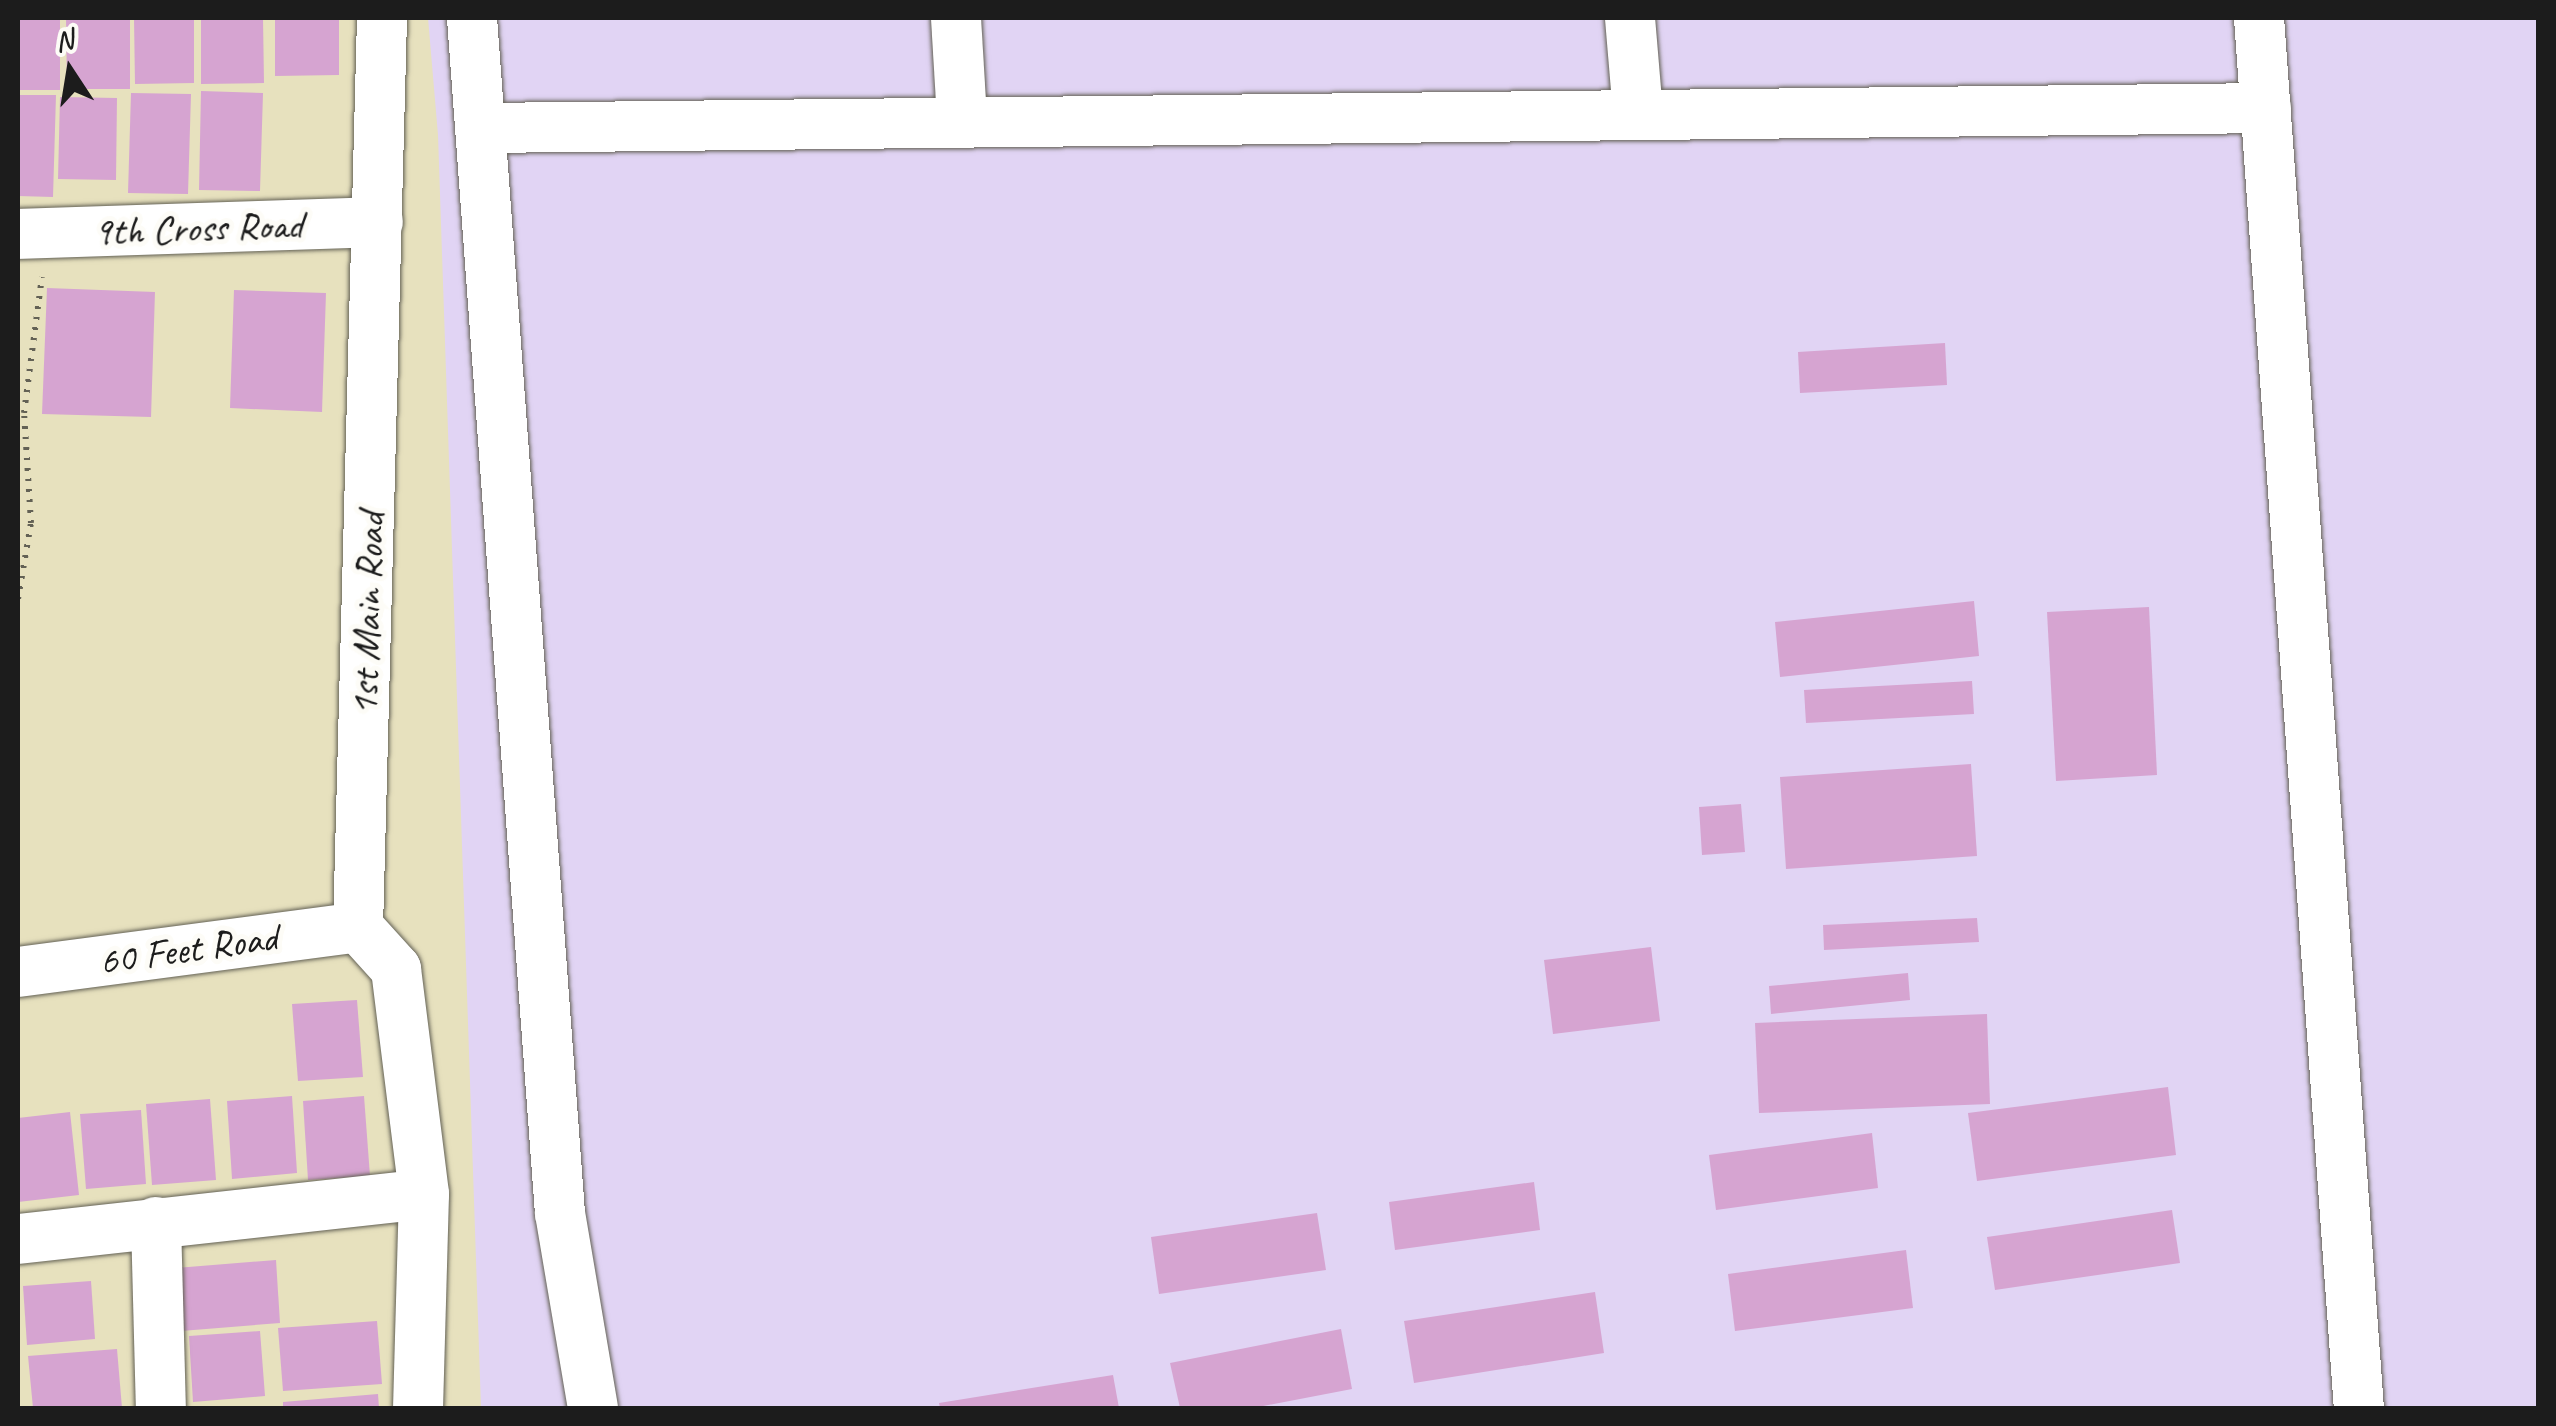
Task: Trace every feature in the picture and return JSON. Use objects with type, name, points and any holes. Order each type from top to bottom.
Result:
[{"type":"street","name":"1st Main Road","points":[[358,927],[382,18]]},
{"type":"street","points":[[472,18],[560,1214],[593,1408]]},
{"type":"street","points":[[956,18],[962,120]]},
{"type":"street","points":[[1630,18],[1638,114]]},
{"type":"street","points":[[2259,18],[2360,1408]]},
{"type":"street","points":[[482,128],[2266,108]]},
{"type":"street","name":"9th Cross Road","points":[[32,233],[378,222]]},
{"type":"street","points":[[358,927],[396,968],[424,1194],[418,1408]]},
{"type":"street","name":"60 Feet Road","points":[[18,972],[358,927]]},
{"type":"street","points":[[18,1239],[424,1194]]},
{"type":"street","points":[[156,1222],[161,1408]]},
{"type":"path","points":[[18,598],[31,523],[24,413],[32,233]]},
{"type":"shaded area","points":[[428,18],[2538,18],[2538,1408],[481,1408],[438,135]]},
{"type":"building","points":[[18,18],[60,18],[60,90],[18,90]]},
{"type":"building","points":[[66,18],[130,18],[130,89],[67,89]]},
{"type":"building","points":[[134,18],[194,18],[194,83],[135,84]]},
{"type":"building","points":[[201,18],[263,18],[264,83],[201,84]]},
{"type":"building","points":[[275,18],[339,18],[339,75],[275,76]]},
{"type":"building","points":[[201,91],[263,93],[260,191],[199,190]]},
{"type":"building","points":[[131,93],[191,94],[188,194],[128,193]]},
{"type":"building","points":[[18,95],[56,95],[53,197],[18,196]]},
{"type":"building","points":[[60,97],[117,98],[116,180],[58,179]]},
{"type":"building","points":[[47,288],[155,292],[151,417],[42,414]]},
{"type":"building","points":[[234,290],[326,293],[322,412],[230,408]]},
{"type":"building","points":[[1945,343],[1947,385],[1800,393],[1798,352]]},
{"type":"building","points":[[1974,601],[1979,656],[1780,677],[1775,622]]},
{"type":"building","points":[[2149,607],[2157,775],[2056,781],[2047,612]]},
{"type":"building","points":[[1972,681],[1974,714],[1806,723],[1804,690]]},
{"type":"building","points":[[1971,764],[1977,856],[1786,869],[1780,777]]},
{"type":"building","points":[[1741,804],[1745,852],[1702,855],[1699,807]]},
{"type":"building","points":[[1977,918],[1979,942],[1824,950],[1823,925]]},
{"type":"building","points":[[1651,947],[1660,1021],[1553,1034],[1544,960]]},
{"type":"building","points":[[1908,973],[1910,1000],[1771,1014],[1769,986]]},
{"type":"building","points":[[357,1000],[363,1077],[298,1081],[292,1004]]},
{"type":"building","points":[[1987,1014],[1990,1104],[1759,1113],[1755,1023]]},
{"type":"building","points":[[2168,1087],[2176,1155],[1977,1181],[1968,1113]]},
{"type":"building","points":[[292,1096],[297,1173],[232,1179],[227,1101]]},
{"type":"building","points":[[364,1096],[370,1176],[308,1180],[303,1101]]},
{"type":"building","points":[[210,1099],[216,1180],[152,1185],[146,1104]]},
{"type":"building","points":[[141,1110],[146,1184],[86,1189],[80,1114]]},
{"type":"building","points":[[70,1112],[79,1195],[18,1202],[18,1118]]},
{"type":"building","points":[[1872,1133],[1878,1188],[1716,1210],[1709,1155]]},
{"type":"building","points":[[1534,1182],[1540,1230],[1395,1250],[1389,1202]]},
{"type":"building","points":[[2172,1210],[2180,1263],[1995,1290],[1987,1237]]},
{"type":"building","points":[[1317,1213],[1326,1270],[1159,1294],[1151,1237]]},
{"type":"building","points":[[1906,1250],[1913,1308],[1735,1331],[1728,1274]]},
{"type":"building","points":[[276,1260],[280,1323],[181,1331],[176,1268]]},
{"type":"building","points":[[91,1281],[95,1339],[27,1345],[23,1286]]},
{"type":"building","points":[[1595,1292],[1604,1353],[1414,1383],[1404,1321]]},
{"type":"building","points":[[377,1321],[382,1384],[283,1391],[278,1328]]},
{"type":"building","points":[[1341,1329],[1352,1389],[1253,1408],[1180,1408],[1170,1363]]},
{"type":"building","points":[[260,1331],[265,1396],[193,1402],[189,1336]]},
{"type":"building","points":[[117,1349],[122,1408],[33,1408],[28,1356]]},
{"type":"building","points":[[1113,1375],[1119,1408],[940,1408],[939,1403]]},
{"type":"building","points":[[378,1394],[379,1408],[283,1408],[283,1402]]}]
